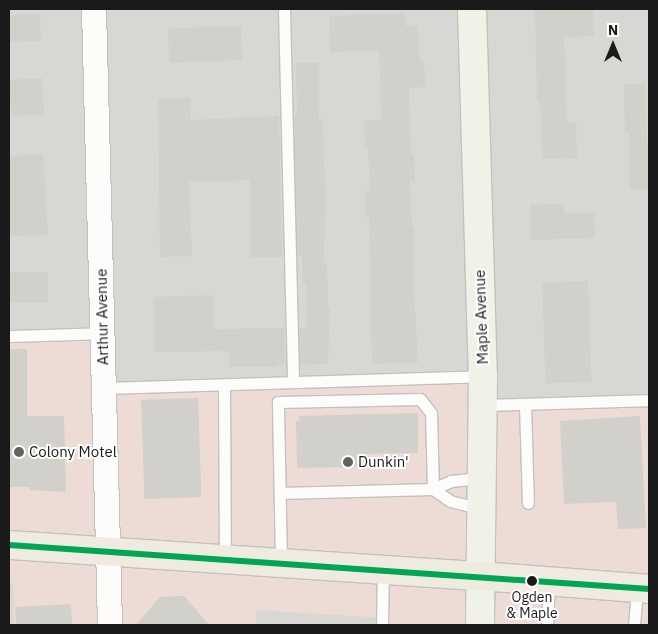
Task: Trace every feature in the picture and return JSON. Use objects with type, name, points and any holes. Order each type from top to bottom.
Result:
[{"type":"main road","points":[[9,545],[481,576],[643,589]]},
{"type":"street","name":"Arthur Avenue","points":[[94,9],[110,625]]},
{"type":"street","name":"Maple Avenue","points":[[472,9],[482,376],[480,625]]},
{"type":"lane","points":[[284,9],[293,382]]},
{"type":"lane","points":[[9,336],[102,333]]},
{"type":"lane","points":[[103,388],[482,376]]},
{"type":"lane","points":[[224,385],[225,559]]},
{"type":"lane","points":[[281,563],[278,402],[420,399],[431,413],[433,489]]},
{"type":"lane","points":[[482,405],[649,400]]},
{"type":"lane","points":[[525,404],[528,503]]},
{"type":"lane","points":[[280,493],[433,489],[451,481],[482,478]]},
{"type":"lane","points":[[433,489],[450,501],[482,509]]},
{"type":"lane","points":[[382,625],[383,570]]},
{"type":"lane","points":[[547,625],[549,582]]},
{"type":"lane","points":[[634,625],[643,589]]},
{"type":"shaded area","points":[[9,9],[649,9],[649,400],[482,405],[103,388],[9,336]]},
{"type":"shaded area","points":[[102,333],[103,388],[483,376],[482,405],[649,400],[649,625],[9,625],[9,336]]},
{"type":"shaded area","points":[[9,583],[13,583],[14,625],[9,625]]},
{"type":"shaded area","points":[[256,610],[387,618],[387,625],[256,625]]},
{"type":"building","points":[[593,9],[594,36],[564,37],[567,123],[576,122],[577,158],[542,159],[540,101],[537,101],[535,10]]},
{"type":"building","points":[[405,13],[406,26],[418,26],[420,62],[424,61],[425,87],[409,88],[411,155],[414,155],[415,181],[410,181],[412,228],[414,227],[414,290],[418,362],[372,364],[369,217],[366,217],[365,191],[370,191],[368,147],[365,147],[364,120],[381,120],[379,50],[330,52],[329,16]]},
{"type":"building","points":[[40,14],[41,41],[10,42],[9,15]]},
{"type":"building","points":[[241,26],[242,60],[169,63],[168,29]]},
{"type":"building","points":[[296,63],[319,63],[319,119],[323,119],[325,191],[324,263],[327,263],[328,307],[330,307],[328,364],[300,365],[299,328],[306,328],[306,285],[303,285],[302,256],[297,256],[294,116],[297,116]]},
{"type":"building","points":[[42,78],[44,114],[12,116],[11,101],[9,102],[9,80]]},
{"type":"building","points":[[624,84],[645,84],[649,189],[629,189],[629,132],[625,132]]},
{"type":"building","points":[[190,98],[191,120],[279,116],[282,257],[250,257],[250,180],[189,182],[192,256],[160,257],[158,99]]},
{"type":"building","points":[[43,154],[48,235],[9,236],[9,156]]},
{"type":"building","points":[[564,204],[565,214],[594,213],[595,238],[531,240],[530,205]]},
{"type":"building","points":[[9,272],[48,272],[48,303],[9,303]]},
{"type":"building","points":[[588,281],[592,382],[546,384],[542,283]]},
{"type":"building","points":[[213,295],[214,329],[284,328],[285,365],[277,365],[277,367],[229,367],[229,351],[155,352],[154,297]]},
{"type":"building","points":[[9,349],[27,349],[27,416],[64,416],[66,492],[30,490],[30,487],[9,487]]},
{"type":"building","points":[[198,398],[201,497],[144,499],[141,400]]},
{"type":"building","points":[[418,413],[418,453],[357,454],[357,467],[297,468],[296,421],[299,421],[299,416]]},
{"type":"building","points":[[640,416],[646,528],[618,529],[616,502],[564,504],[560,421]]},
{"type":"building","points":[[184,596],[209,625],[136,625],[160,597]]},
{"type":"building","points":[[71,604],[72,625],[16,625],[15,607]]},
{"type":"transit line","points":[[9,545],[649,589]]},
{"type":"place","name":"Colony Motel","points":[[19,452]]},
{"type":"place","name":"Dunkin'","points":[[348,462]]},
{"type":"place","name":"Ogden & Maple","points":[[532,581]]}]
